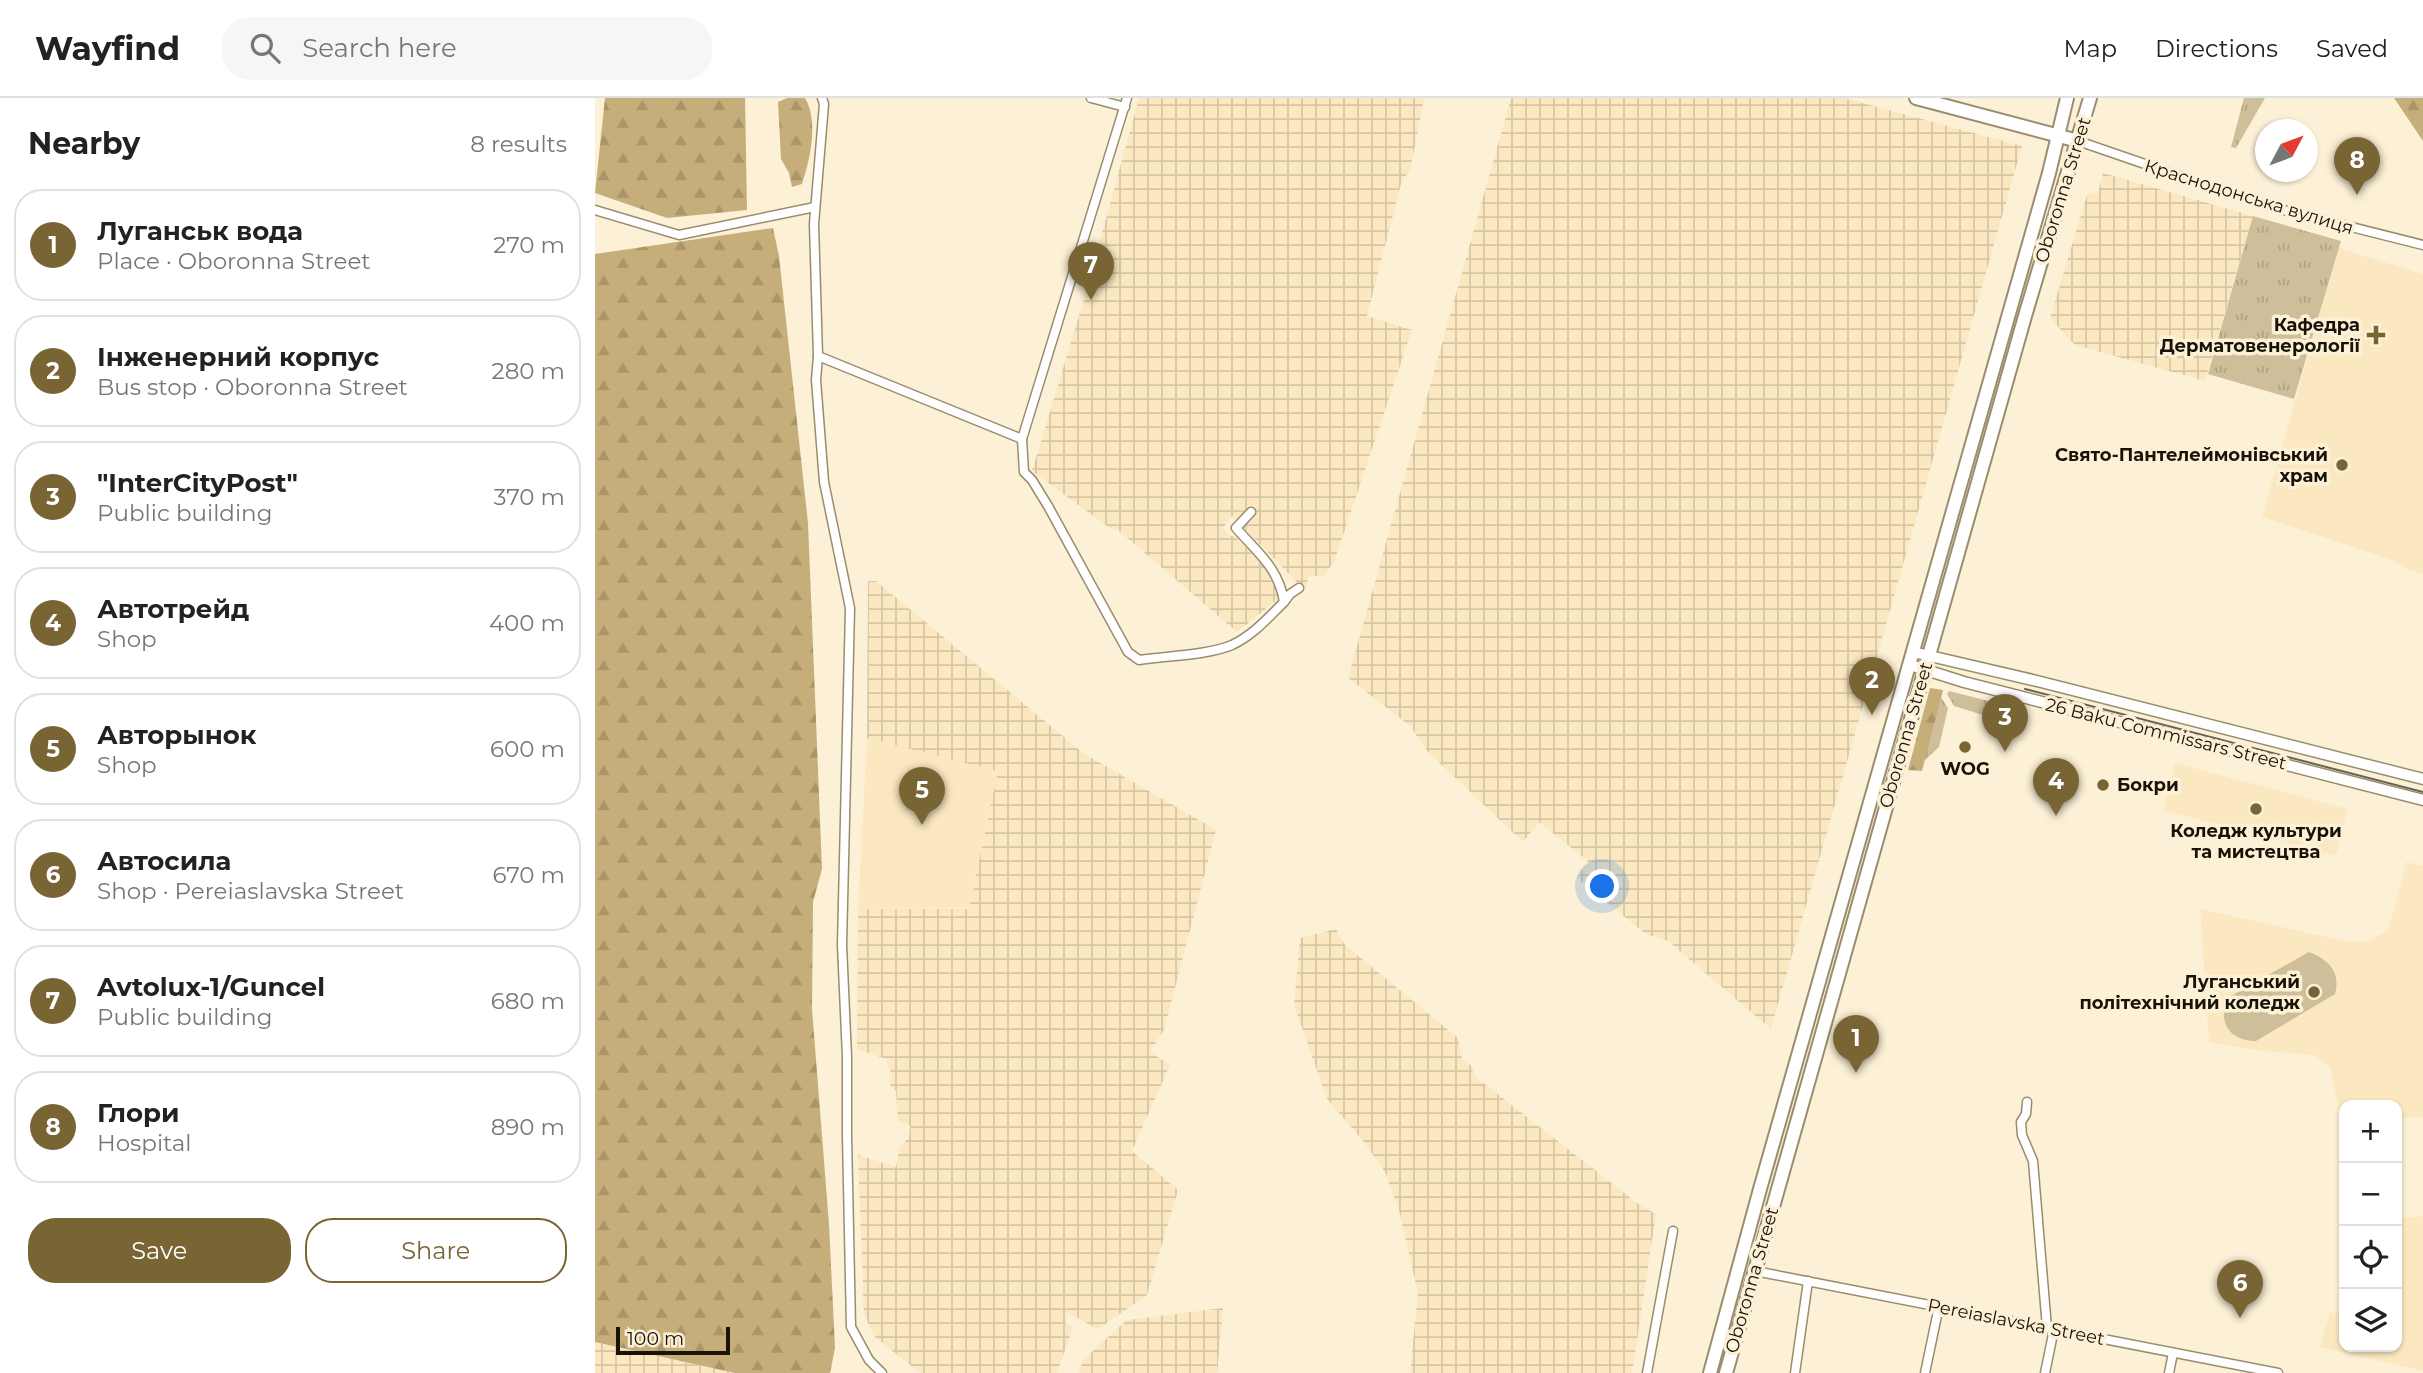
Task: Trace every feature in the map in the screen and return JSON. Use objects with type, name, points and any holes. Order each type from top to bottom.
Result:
[{"type":"main road","points":[[1916,98],[2078,141]]},
{"type":"main road","name":"Oboronna Street","points":[[1710,1373],[1742,1250],[1911,659],[2067,98]]},
{"type":"main road","name":"Oboronna Street","points":[[1726,1373],[2025,316],[2090,98]]},
{"type":"street","points":[[822,98],[824,104],[814,207],[818,356],[816,380],[824,482],[850,608],[842,945],[847,1057],[851,1327],[869,1360],[882,1373]]},
{"type":"street","points":[[1091,98],[1126,102],[1022,439],[1024,472],[1048,506],[1128,652],[1139,660],[1216,650],[1232,645],[1255,631],[1299,588]]},
{"type":"street","name":"Краснодонська вулиця","points":[[2078,141],[2264,205],[2423,245]]},
{"type":"street","points":[[595,210],[679,235],[814,207]]},
{"type":"street","points":[[818,356],[1022,439]]},
{"type":"street","points":[[1251,512],[1236,528],[1273,570],[1281,584],[1284,602]]},
{"type":"street","name":"26 Baku Commissars Street","points":[[1911,659],[2033,700],[2423,800]]},
{"type":"street","name":"26 Baku Commissars Street","points":[[1926,663],[2037,681],[2423,779]]},
{"type":"street","points":[[2033,700],[2037,681]]},
{"type":"street","points":[[2027,1102],[2026,1114],[2021,1122],[2022,1135],[2033,1161],[2050,1329],[2045,1373]]},
{"type":"street","points":[[1647,1373],[1673,1231]]},
{"type":"street","name":"Pereiaslavska Street","points":[[1755,1271],[2278,1373]]},
{"type":"street","points":[[1795,1373],[1808,1281]]},
{"type":"street","points":[[1924,1373],[1939,1306]]},
{"type":"street","points":[[2169,1373],[2173,1353]]},
{"type":"shaded area","points":[[1139,98],[1424,98],[1410,171],[1402,180],[1367,316],[1412,330],[1334,562],[1324,575],[1308,577],[1306,589],[1302,592],[1295,580],[1232,516],[1223,528],[1230,536],[1235,536],[1271,574],[1279,598],[1237,632],[1118,530],[1111,529],[1032,471],[1082,306]]},
{"type":"shaded area","points":[[1511,98],[1844,98],[2022,146],[1771,1029],[1668,941],[1646,934],[1577,878],[1588,861],[1539,822],[1523,842],[1428,752],[1410,726],[1348,678]]},
{"type":"shaded area","points":[[2103,173],[2253,216],[2205,381],[2075,345],[2050,318],[2088,192],[2098,194]]},
{"type":"shaded area","points":[[2339,248],[2423,274],[2423,574],[2409,570],[2390,559],[2262,517]]},
{"type":"shaded area","points":[[868,581],[876,581],[1083,753],[1216,830],[1164,1030],[1150,1052],[1170,1065],[1132,1151],[1178,1190],[1147,1295],[1098,1329],[1068,1313],[1065,1323],[1073,1327],[1057,1373],[920,1373],[874,1336],[864,1314],[858,1155],[896,1167],[900,1146],[909,1138],[910,1126],[898,1121],[896,1091],[890,1085],[892,1075],[886,1059],[857,1049],[858,909],[969,909],[998,771],[867,738]]},
{"type":"shaded area","points":[[867,738],[998,770],[969,908],[858,909]]},
{"type":"shaded area","name":"Коледж культури та мистецтва","points":[[2175,763],[2348,809],[2336,856],[2163,810]]},
{"type":"shaded area","name":"Луганський політехнічний коледж","points":[[2406,862],[2423,866],[2423,1117],[2402,1118],[2402,1100],[2339,1100],[2339,1110],[2330,1067],[2313,1055],[2262,1051],[2209,1042],[2200,909],[2350,942],[2366,942],[2387,931]]},
{"type":"shaded area","points":[[1336,929],[1345,945],[1458,1038],[1462,1059],[1472,1066],[1473,1075],[1641,1206],[1656,1214],[1632,1373],[1410,1373],[1418,1293],[1399,1210],[1385,1172],[1364,1142],[1327,1099],[1294,1005],[1300,938]]},
{"type":"shaded area","points":[[2423,1216],[2423,1371],[2341,1352],[2402,1352],[2402,1218]]},
{"type":"shaded area","points":[[1223,1308],[1217,1373],[1079,1373],[1083,1360],[1127,1320]]},
{"type":"shaded area","points":[[2339,1309],[2339,1351],[2320,1347],[2330,1312],[2338,1313]]},
{"type":"shaded area","points":[[595,1342],[735,1373],[595,1373]]},
{"type":"green space","points":[[605,98],[745,98],[747,210],[667,218],[595,193]]},
{"type":"green space","points":[[787,98],[805,98],[812,118],[808,164],[802,184],[792,187],[789,173],[781,159],[778,102]]},
{"type":"green space","points":[[2244,98],[2265,98],[2236,148],[2231,147]]},
{"type":"green space","points":[[2394,98],[2423,98],[2423,141]]},
{"type":"green space","points":[[2253,216],[2341,241],[2294,399],[2208,374]]},
{"type":"green space","points":[[773,228],[779,256],[808,523],[822,869],[813,902],[812,1009],[829,1224],[835,1348],[830,1373],[735,1373],[595,1342],[595,254]]},
{"type":"green space","points":[[1930,688],[1943,690],[1922,771],[1908,770]]},
{"type":"green space","points":[[1949,691],[2020,709],[1999,720],[1954,706],[1947,694]]},
{"type":"green space","points":[[1940,696],[1948,708],[1939,747],[1924,761]]},
{"type":"green space","points":[[2309,952],[2322,958],[2331,967],[2336,979],[2335,994],[2256,1041],[2239,1038],[2227,1028],[2224,1014],[2229,997]]},
{"type":"tram line","points":[[2025,689],[2423,792]]},
{"type":"place","name":"Глори","points":[[2357,195]]},
{"type":"place","name":"Avtolux-1/Guncel","points":[[1091,300]]},
{"type":"place","name":"Кафедра Дерматовенерології","points":[[2376,335]]},
{"type":"place","name":"Свято-Пантелеймонівський храм","points":[[2342,465]]},
{"type":"place","name":"Інженерний корпус","points":[[1872,715]]},
{"type":"place","name":"WOG","points":[[1965,747]]},
{"type":"place","name":"\"InterCityPost\"","points":[[2005,752]]},
{"type":"place","name":"Бокри","points":[[2103,785]]},
{"type":"place","name":"Коледж культури та мистецтва","points":[[2256,809]]},
{"type":"place","name":"Автотрейд","points":[[2056,816]]},
{"type":"place","name":"Авторынок","points":[[922,825]]},
{"type":"place","name":"Луганський політехнічний коледж","points":[[2314,992]]},
{"type":"place","name":"Луганськ вода","points":[[1856,1073]]},
{"type":"place","name":"Автосила","points":[[2240,1318]]}]
